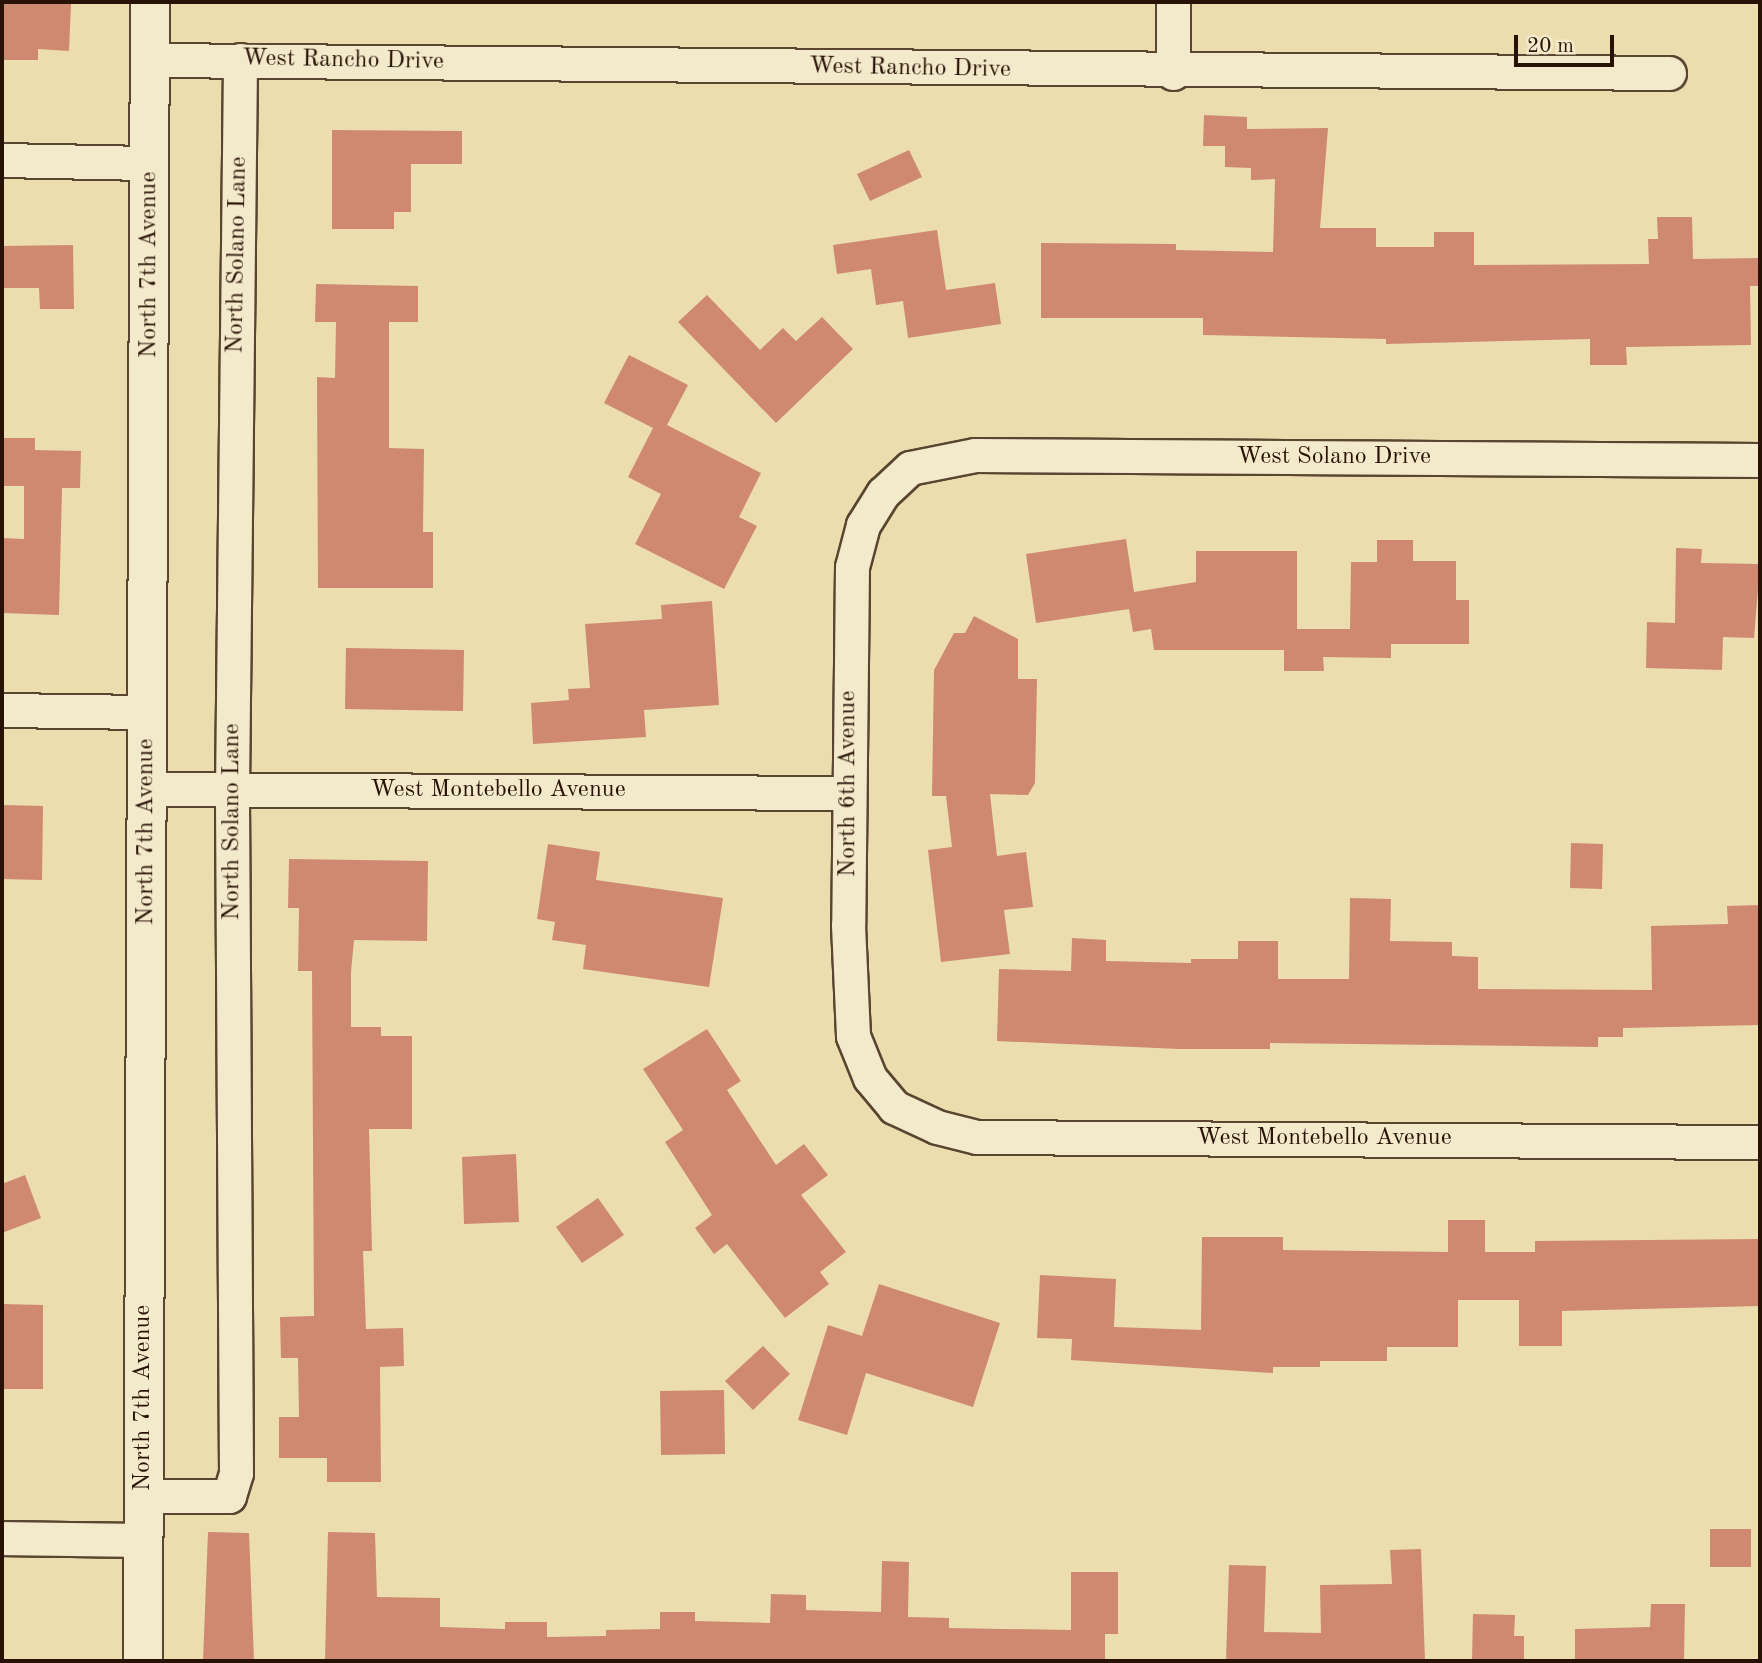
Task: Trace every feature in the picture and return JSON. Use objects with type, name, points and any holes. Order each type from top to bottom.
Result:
[{"type":"main road","name":"North 7th Avenue","points":[[143,1661],[150,2]]},
{"type":"street","points":[[1172,72],[1173,2]]},
{"type":"street","name":"West Rancho Drive","points":[[150,60],[1172,72],[1669,73]]},
{"type":"street","name":"North Solano Lane","points":[[143,1496],[229,1496],[236,1473],[232,790],[240,60]]},
{"type":"street","points":[[2,160],[150,163]]},
{"type":"street","name":"West Solano Drive","points":[[910,468],[975,455],[1760,460]]},
{"type":"street","name":"North 6th Avenue","points":[[894,1107],[870,1078],[853,1036],[849,793],[852,567],[863,525],[883,493],[910,468]]},
{"type":"street","points":[[2,710],[148,712]]},
{"type":"street","name":"West Montebello Avenue","points":[[148,789],[849,793]]},
{"type":"street","name":"West Montebello Avenue","points":[[894,1107],[937,1127],[977,1137],[1760,1142]]},
{"type":"street","points":[[2,1538],[144,1540]]},
{"type":"building","points":[[2,2],[71,4],[69,51],[38,49],[38,60],[2,60]]},
{"type":"building","points":[[1204,115],[1247,117],[1247,129],[1328,128],[1320,228],[1376,228],[1376,247],[1434,247],[1434,232],[1474,232],[1474,265],[1649,264],[1648,239],[1658,239],[1657,217],[1692,217],[1693,259],[1760,258],[1760,286],[1750,286],[1751,345],[1626,347],[1627,365],[1590,365],[1590,339],[1386,344],[1386,339],[1203,335],[1203,318],[1041,318],[1041,243],[1176,244],[1176,250],[1273,252],[1275,179],[1251,180],[1251,168],[1225,167],[1225,146],[1203,146]]},
{"type":"building","points":[[332,130],[462,131],[462,164],[411,164],[411,212],[394,212],[394,229],[332,229]]},
{"type":"building","points":[[909,150],[922,177],[870,201],[857,174]]},
{"type":"building","points":[[937,230],[946,290],[995,283],[1001,324],[908,338],[903,301],[876,305],[871,269],[837,274],[833,245]]},
{"type":"building","points":[[73,245],[74,309],[40,309],[39,288],[2,288],[2,246]]},
{"type":"building","points":[[316,284],[418,286],[418,322],[389,322],[389,448],[424,449],[423,532],[433,532],[433,588],[318,588],[317,377],[335,378],[336,322],[315,322]]},
{"type":"building","points":[[707,295],[760,350],[783,328],[796,341],[822,317],[853,349],[776,423],[678,322]]},
{"type":"building","points":[[629,355],[688,385],[667,425],[761,473],[739,517],[757,526],[724,589],[635,544],[661,494],[628,477],[653,428],[604,403]]},
{"type":"building","points":[[2,438],[35,438],[35,450],[81,451],[80,488],[62,488],[59,615],[2,613],[2,538],[24,539],[24,486],[2,486]]},
{"type":"building","points":[[1126,539],[1134,592],[1196,582],[1196,551],[1297,551],[1297,629],[1350,629],[1351,562],[1377,562],[1377,540],[1413,540],[1413,561],[1456,561],[1456,600],[1469,600],[1469,644],[1391,644],[1391,658],[1323,657],[1324,671],[1284,671],[1284,650],[1154,650],[1151,629],[1133,632],[1129,609],[1036,623],[1026,554]]},
{"type":"building","points":[[1676,548],[1702,549],[1701,563],[1760,564],[1754,638],[1723,637],[1722,670],[1646,668],[1647,622],[1675,623]]},
{"type":"building","points":[[712,601],[719,705],[644,710],[646,737],[533,744],[531,703],[569,700],[568,689],[590,688],[585,624],[662,619],[661,605]]},
{"type":"building","points":[[974,616],[1018,639],[1018,679],[1037,679],[1035,783],[1028,795],[990,794],[997,856],[1026,852],[1033,907],[1004,910],[1010,954],[941,962],[928,850],[952,847],[946,796],[932,796],[934,670],[954,633],[965,633]]},
{"type":"building","points":[[346,648],[464,650],[463,711],[345,709]]},
{"type":"building","points":[[2,805],[43,806],[42,880],[2,879]]},
{"type":"building","points":[[1571,843],[1603,844],[1602,889],[1570,888]]},
{"type":"building","points":[[548,844],[600,852],[596,880],[723,898],[709,987],[583,969],[586,945],[552,940],[555,922],[537,919]]},
{"type":"building","points":[[289,859],[428,861],[427,941],[354,940],[351,972],[351,1027],[381,1027],[381,1036],[412,1036],[412,1129],[369,1129],[372,1251],[363,1251],[366,1329],[403,1328],[404,1366],[380,1367],[381,1482],[327,1482],[327,1458],[279,1458],[279,1417],[299,1417],[298,1358],[281,1358],[280,1317],[314,1316],[312,971],[298,971],[299,908],[288,908]]},
{"type":"building","points":[[1350,898],[1391,899],[1390,941],[1452,942],[1452,956],[1478,957],[1478,989],[1652,990],[1651,926],[1728,924],[1727,906],[1760,905],[1760,1025],[1623,1028],[1623,1037],[1598,1037],[1598,1047],[1270,1043],[1270,1049],[1179,1049],[997,1041],[999,969],[1071,971],[1072,938],[1106,940],[1106,961],[1191,963],[1191,959],[1238,959],[1238,941],[1278,941],[1278,979],[1349,979]]},
{"type":"building","points":[[707,1029],[741,1081],[727,1090],[776,1165],[804,1144],[828,1175],[801,1195],[846,1252],[820,1272],[829,1284],[785,1318],[727,1244],[714,1254],[695,1228],[712,1215],[665,1142],[683,1130],[643,1069]]},
{"type":"building","points":[[516,1154],[519,1222],[464,1224],[462,1157]]},
{"type":"building","points":[[25,1175],[41,1218],[2,1233],[2,1184]]},
{"type":"building","points":[[598,1198],[624,1235],[582,1263],[556,1227]]},
{"type":"building","points":[[1448,1220],[1485,1220],[1485,1252],[1535,1252],[1535,1241],[1760,1239],[1760,1306],[1562,1311],[1562,1346],[1519,1346],[1519,1300],[1458,1300],[1458,1347],[1387,1347],[1387,1361],[1320,1361],[1320,1367],[1273,1367],[1273,1373],[1071,1360],[1072,1339],[1037,1338],[1040,1275],[1116,1279],[1114,1327],[1201,1330],[1202,1237],[1283,1237],[1283,1250],[1448,1252]]},
{"type":"building","points":[[879,1284],[1000,1323],[973,1407],[866,1373],[847,1435],[798,1420],[828,1325],[862,1336]]},
{"type":"building","points":[[2,1304],[43,1305],[43,1389],[2,1389]]},
{"type":"building","points":[[763,1346],[790,1374],[753,1410],[725,1381]]},
{"type":"building","points":[[724,1390],[725,1454],[661,1455],[660,1391]]},
{"type":"building","points":[[1710,1529],[1751,1529],[1751,1567],[1710,1567]]},
{"type":"building","points":[[208,1532],[249,1533],[254,1661],[203,1661]]},
{"type":"building","points":[[328,1532],[375,1533],[377,1597],[440,1598],[440,1627],[505,1629],[505,1622],[547,1622],[547,1637],[606,1636],[606,1630],[660,1629],[660,1612],[695,1612],[695,1621],[770,1623],[771,1594],[806,1595],[806,1610],[881,1612],[882,1561],[909,1562],[908,1617],[949,1618],[949,1628],[1071,1630],[1071,1572],[1118,1572],[1118,1634],[1105,1634],[1105,1661],[325,1661]]},
{"type":"building","points":[[1421,1549],[1425,1661],[1226,1661],[1229,1565],[1266,1566],[1264,1632],[1321,1633],[1320,1585],[1392,1584],[1390,1550]]},
{"type":"building","points":[[1651,1604],[1685,1604],[1684,1661],[1575,1661],[1575,1629],[1650,1627]]},
{"type":"building","points":[[1473,1614],[1515,1615],[1514,1636],[1524,1636],[1524,1661],[1472,1661]]}]
